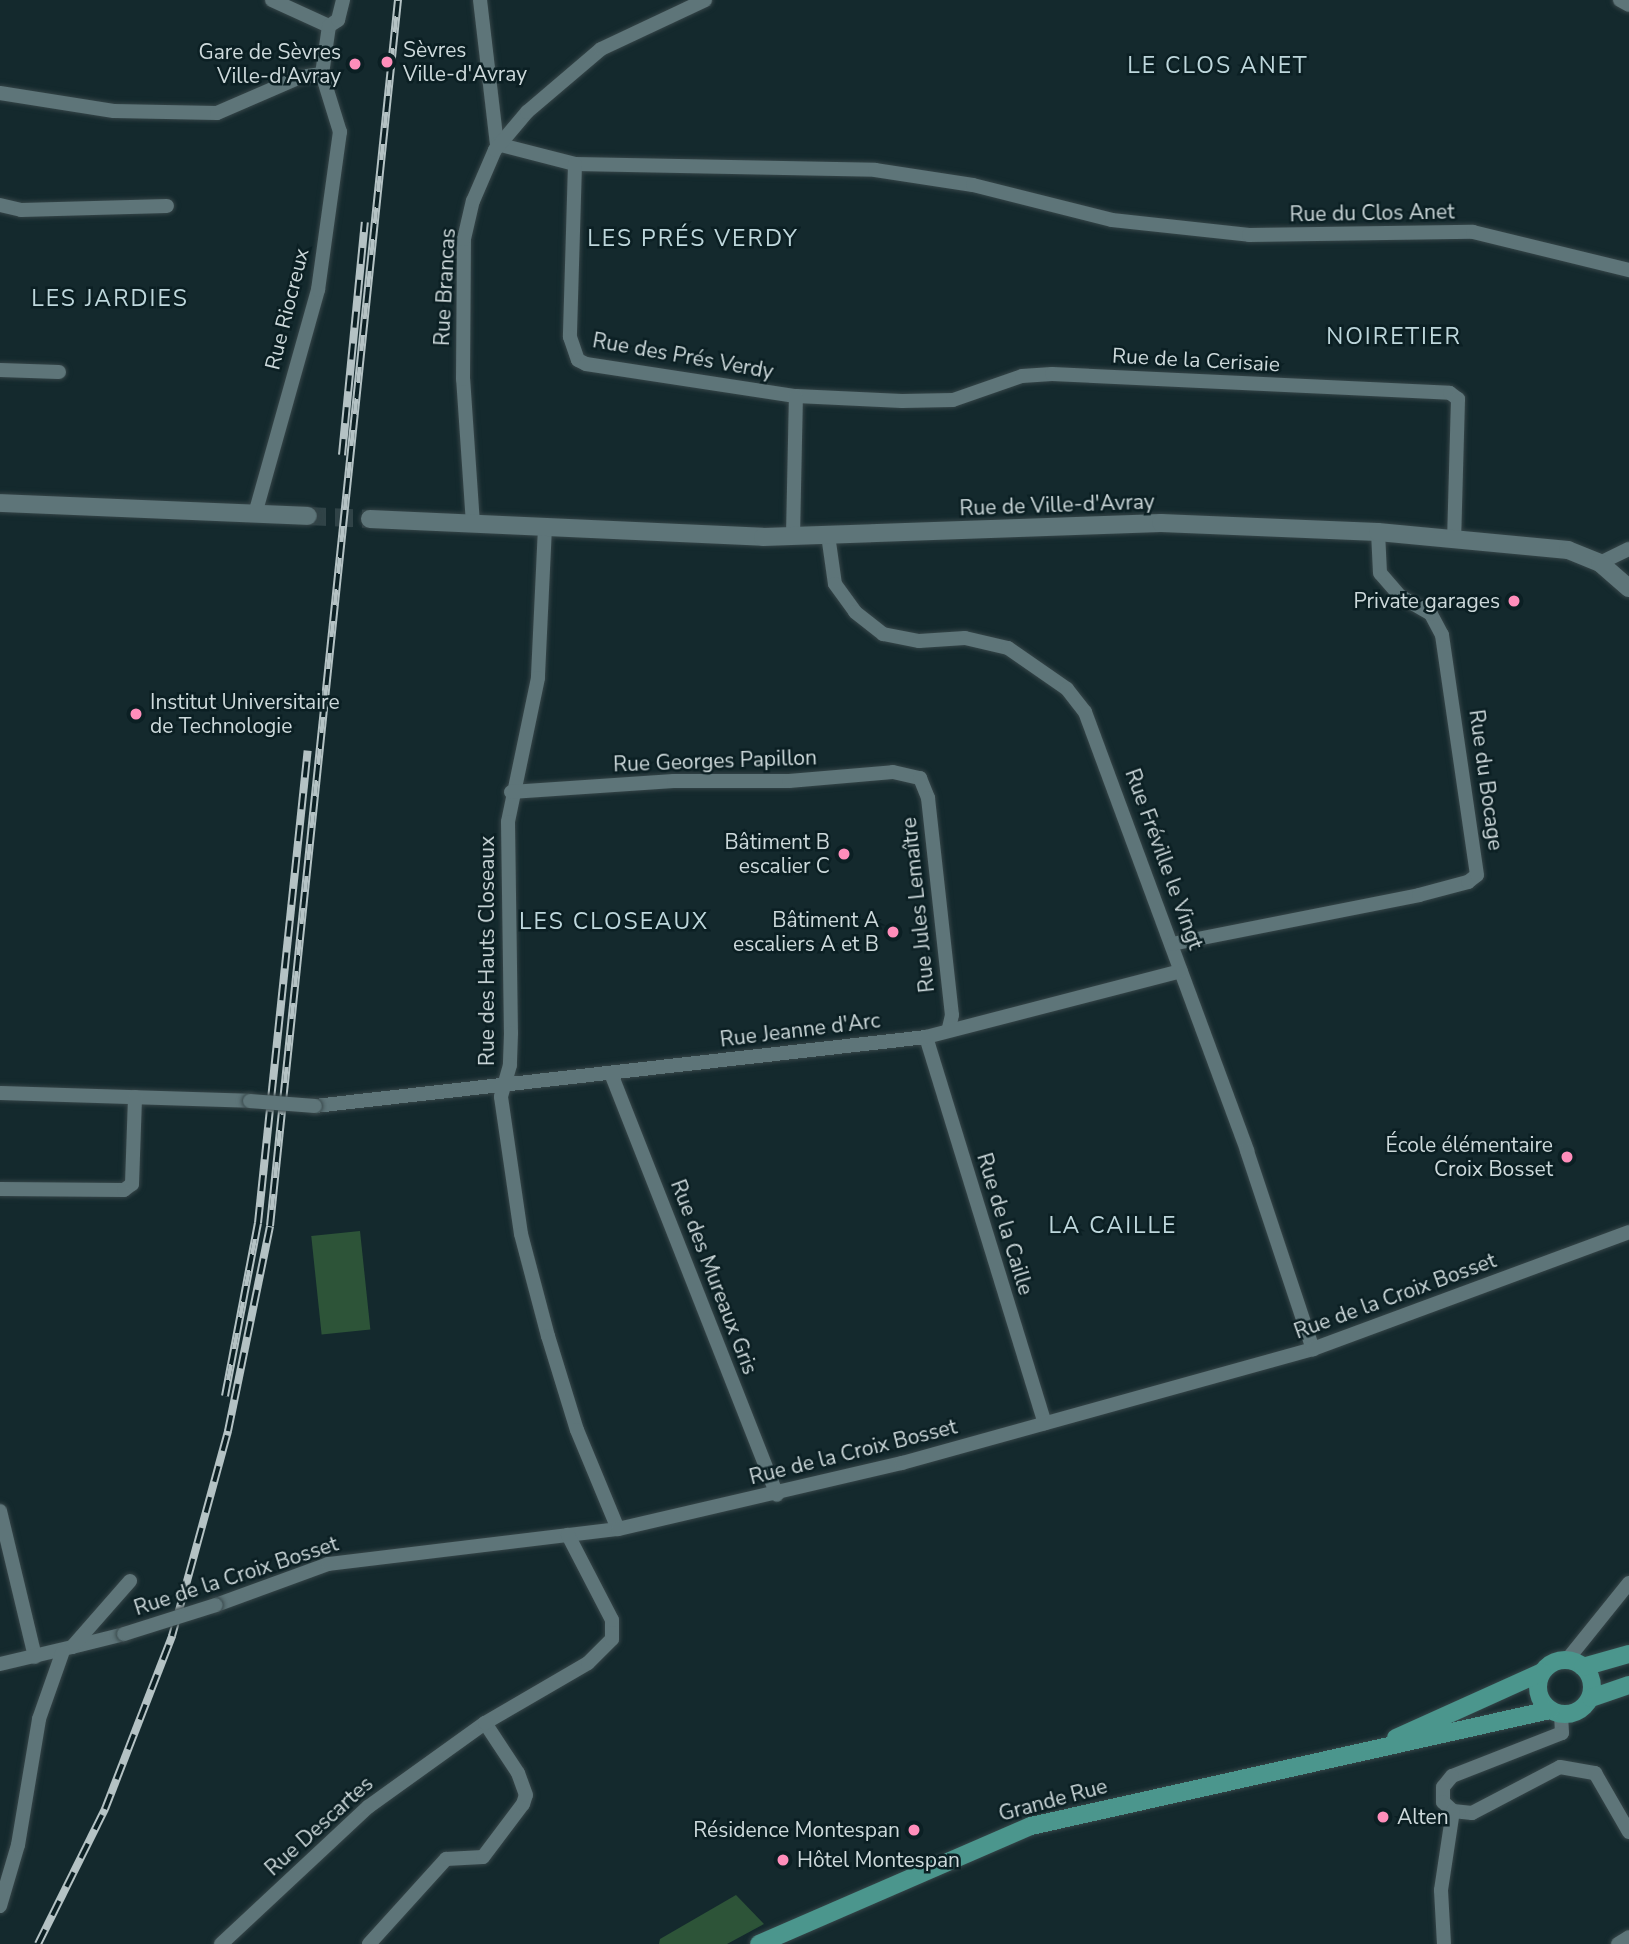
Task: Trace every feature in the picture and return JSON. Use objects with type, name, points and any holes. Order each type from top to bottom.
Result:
[{"type":"main road","points":[[0,503],[307,516]]},
{"type":"main road","name":"Rue de Ville-d'Avray","points":[[370,519],[793,536],[1161,523],[1378,532],[1541,545],[1600,563],[1629,588]]},
{"type":"main road","points":[[1629,1654],[1542,1672],[1538,1693],[1556,1712],[1575,1712],[1591,1698],[1629,1685]]},
{"type":"main road","points":[[1575,1664],[1591,1680],[1591,1698]]},
{"type":"main road","name":"Grande Rue","points":[[1375,1747],[1542,1672]]},
{"type":"main road","name":"Grande Rue","points":[[769,1942],[1031,1826],[1375,1747],[1458,1734],[1523,1713],[1556,1712]]},
{"type":"street","points":[[272,0],[329,26]]},
{"type":"street","points":[[0,93],[114,111],[217,113],[300,77],[322,74],[329,26],[338,20],[343,0]]},
{"type":"street","points":[[480,0],[498,144]]},
{"type":"street","name":"Rue Brancas","points":[[473,524],[463,379],[464,239],[473,201],[498,144],[527,112],[601,49],[705,0]]},
{"type":"street","points":[[1620,0],[1629,5]]},
{"type":"street","name":"Rue Riocreux","points":[[255,514],[318,290],[340,132],[337,111],[322,74]]},
{"type":"street","name":"Rue du Clos Anet","points":[[498,144],[575,164],[686,163],[730,168],[875,170],[973,185],[1112,220],[1249,235],[1473,232],[1629,270]]},
{"type":"street","name":"Rue des Prés Verdy","points":[[575,164],[570,337],[578,359],[796,396],[793,536]]},
{"type":"street","points":[[0,205],[21,210],[167,206]]},
{"type":"street","points":[[0,370],[59,372]]},
{"type":"street","name":"Rue de la Cerisaie","points":[[796,396],[953,400],[1022,376],[1052,373],[1450,393],[1458,399],[1454,538]]},
{"type":"street","name":"Rue des Hauts Closeaux","points":[[545,527],[538,678],[511,792],[511,1033],[505,1087],[501,1097],[521,1234],[577,1430],[618,1529]]},
{"type":"street","name":"Rue du Bocage","points":[[1172,944],[1419,895],[1468,882],[1477,875],[1442,635],[1431,614],[1400,596],[1380,573],[1378,532]]},
{"type":"street","name":"Rue Fréville le Vingt","points":[[828,535],[835,583],[855,612],[883,634],[919,641],[965,638],[1008,648],[1067,689],[1085,712],[1106,758],[1313,1349]]},
{"type":"street","points":[[1600,563],[1629,549]]},
{"type":"street","name":"Rue Georges Papillon","points":[[511,792],[674,781],[789,781],[893,772],[920,778]]},
{"type":"street","name":"Rue Jules Lemaître","points":[[920,778],[928,799],[952,1015],[949,1028]]},
{"type":"street","name":"Rue Jeanne d'Arc","points":[[0,1093],[250,1101],[315,1106],[417,1097],[926,1037],[949,1028],[1181,971]]},
{"type":"street","name":"Rue de la Caille","points":[[926,1037],[1045,1423]]},
{"type":"street","name":"Rue des Mureaux Gris","points":[[612,1076],[777,1494]]},
{"type":"street","points":[[0,1189],[124,1190],[132,1184],[135,1097]]},
{"type":"street","name":"Rue de la Croix Bosset","points":[[0,1664],[124,1634],[216,1605],[328,1564],[618,1529],[777,1494],[1045,1423],[1313,1349],[1629,1232]]},
{"type":"street","points":[[0,1511],[35,1657]]},
{"type":"street","name":"Rue Descartes","points":[[221,1944],[368,1807],[485,1723],[588,1663],[612,1639],[612,1620],[568,1535]]},
{"type":"street","points":[[0,1906],[30,1757],[68,1649],[130,1581]]},
{"type":"street","points":[[1575,1664],[1629,1583]]},
{"type":"street","points":[[1556,1712],[1562,1733],[1555,1738],[1452,1776],[1443,1787],[1443,1802],[1453,1811],[1472,1813],[1560,1767],[1595,1773],[1628,1828]]},
{"type":"street","points":[[369,1944],[446,1859],[483,1857],[523,1804],[526,1795],[518,1773],[485,1723]]},
{"type":"street","points":[[1444,1944],[1441,1890],[1453,1811]]},
{"type":"street","points":[[1618,1944],[1629,1937]]},
{"type":"green space","points":[[360,1231],[370,1329],[322,1335],[311,1236]]},
{"type":"green space","points":[[736,1895],[764,1924],[727,1944],[659,1944],[660,1939]]},
{"type":"tunnel","points":[[308,516],[370,519]]},
{"type":"railway","points":[[38,1944],[105,1809],[172,1636],[228,1431],[270,1226],[398,0]]},
{"type":"railway","points":[[342,455],[365,222]]},
{"type":"railway","points":[[225,1396],[258,1223],[308,751]]},
{"type":"place","name":"Sèvres Ville-d'Avray","points":[[387,62]]},
{"type":"place","name":"Gare de Sèvres Ville-d'Avray","points":[[355,64]]},
{"type":"place","name":"Private garages","points":[[1514,601]]},
{"type":"place","name":"Institut Universitaire de Technologie","points":[[136,714]]},
{"type":"place","name":"Bâtiment B escalier C","points":[[844,854]]},
{"type":"place","name":"Bâtiment A escaliers A et B","points":[[893,932]]},
{"type":"place","name":"École élémentaire Croix Bosset","points":[[1567,1157]]},
{"type":"place","name":"Alten","points":[[1383,1817]]},
{"type":"place","name":"Résidence Montespan","points":[[914,1830]]},
{"type":"place","name":"Hôtel Montespan","points":[[783,1860]]},
{"type":"district","name":"LE CLOS ANET","points":[[1218,66]]},
{"type":"district","name":"LES PRÉS VERDY","points":[[693,239]]},
{"type":"district","name":"LES JARDIES","points":[[110,299]]},
{"type":"district","name":"NOIRETIER","points":[[1394,337]]},
{"type":"district","name":"LES CLOSEAUX","points":[[614,922]]},
{"type":"district","name":"LA CAILLE","points":[[1113,1226]]}]
